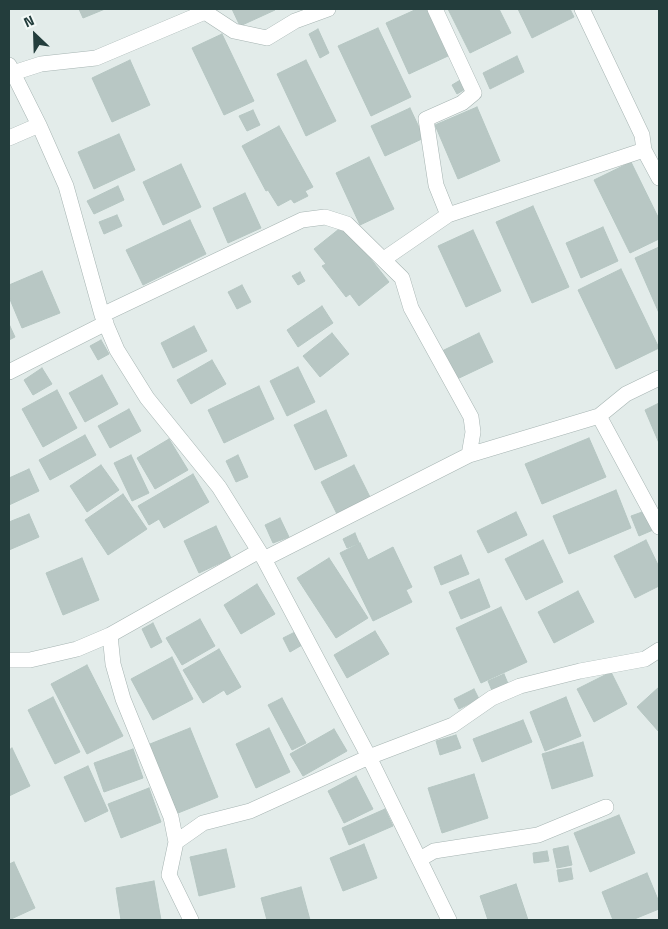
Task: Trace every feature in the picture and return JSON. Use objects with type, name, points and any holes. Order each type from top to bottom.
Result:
[{"type":"street","points":[[328,9],[296,21],[267,38],[234,31],[205,12],[96,58],[11,69],[39,125],[66,186],[104,319],[117,350],[147,398],[218,487],[261,555],[369,758],[449,920]]},
{"type":"street","points":[[434,9],[474,93],[462,103],[426,119],[436,185],[448,215]]},
{"type":"street","points":[[582,9],[642,135],[644,150],[659,178]]},
{"type":"street","points":[[9,138],[39,125]]},
{"type":"street","points":[[384,259],[448,215],[644,150]]},
{"type":"street","points":[[9,372],[104,319],[302,220],[325,217],[347,224],[402,278],[411,308],[471,417],[474,432],[470,454]]},
{"type":"street","points":[[9,660],[30,660],[77,649],[110,635],[261,555],[470,454],[599,416],[626,394],[659,378]]},
{"type":"street","points":[[599,416],[659,527]]},
{"type":"street","points":[[110,635],[113,664],[123,699],[171,818],[176,842],[169,875],[191,920]]},
{"type":"street","points":[[176,842],[203,823],[250,811],[369,758],[453,726],[492,698],[520,686],[580,671],[645,658],[659,650]]},
{"type":"street","points":[[420,859],[434,851],[538,835],[606,807]]},
{"type":"building","points":[[79,9],[105,9],[83,18]]},
{"type":"building","points":[[232,9],[274,9],[275,10],[240,26]]},
{"type":"building","points":[[417,9],[427,9],[448,56],[409,74],[386,23]]},
{"type":"building","points":[[448,9],[499,9],[511,33],[470,53]]},
{"type":"building","points":[[518,9],[570,9],[574,17],[532,38]]},
{"type":"building","points":[[378,28],[411,97],[371,116],[338,46]]},
{"type":"building","points":[[318,29],[329,53],[320,58],[309,34]]},
{"type":"building","points":[[222,34],[254,101],[224,115],[192,48]]},
{"type":"building","points":[[517,56],[524,72],[490,89],[483,73]]},
{"type":"building","points":[[130,60],[150,105],[112,122],[92,78]]},
{"type":"building","points":[[306,60],[336,121],[306,136],[277,74]]},
{"type":"building","points":[[462,79],[467,88],[457,94],[452,85]]},
{"type":"building","points":[[477,107],[500,161],[458,179],[435,125]]},
{"type":"building","points":[[410,108],[424,138],[385,156],[371,126]]},
{"type":"building","points":[[253,110],[260,125],[247,131],[239,116]]},
{"type":"building","points":[[279,126],[313,187],[305,191],[308,196],[294,203],[291,199],[278,206],[268,190],[266,191],[242,146]]},
{"type":"building","points":[[119,134],[135,170],[94,189],[78,152]]},
{"type":"building","points":[[369,157],[394,209],[360,225],[336,173]]},
{"type":"building","points":[[631,162],[659,219],[659,239],[630,253],[594,180]]},
{"type":"building","points":[[181,164],[201,207],[163,225],[143,182]]},
{"type":"building","points":[[118,186],[124,200],[94,214],[87,201]]},
{"type":"building","points":[[245,193],[261,228],[228,243],[213,208]]},
{"type":"building","points":[[533,206],[569,287],[532,303],[496,222]]},
{"type":"building","points":[[117,215],[122,226],[104,234],[99,222]]},
{"type":"building","points":[[190,220],[206,254],[143,285],[126,250]]},
{"type":"building","points":[[344,225],[389,282],[359,306],[350,294],[346,297],[322,266],[326,264],[314,249]]},
{"type":"building","points":[[603,227],[618,261],[581,278],[566,243]]},
{"type":"building","points":[[473,230],[501,291],[466,307],[438,246]]},
{"type":"building","points":[[659,247],[659,313],[635,258]]},
{"type":"building","points":[[621,269],[659,348],[616,369],[578,290]]},
{"type":"building","points":[[42,271],[60,313],[22,328],[9,297],[9,285]]},
{"type":"building","points":[[300,272],[305,281],[298,285],[292,276]]},
{"type":"building","points":[[242,285],[251,302],[237,309],[228,292]]},
{"type":"building","points":[[322,306],[333,323],[298,347],[287,330]]},
{"type":"building","points":[[9,324],[15,337],[9,340]]},
{"type":"building","points":[[194,326],[207,351],[173,368],[161,343]]},
{"type":"building","points":[[332,333],[349,354],[320,377],[303,356]]},
{"type":"building","points":[[479,333],[493,362],[455,380],[442,351]]},
{"type":"building","points":[[101,340],[109,354],[98,360],[90,346]]},
{"type":"building","points":[[212,360],[226,384],[191,404],[177,380]]},
{"type":"building","points":[[298,367],[315,402],[287,416],[270,381]]},
{"type":"building","points":[[42,368],[52,384],[33,395],[24,380]]},
{"type":"building","points":[[102,375],[118,404],[85,422],[69,393]]},
{"type":"building","points":[[259,386],[274,419],[224,443],[208,410]]},
{"type":"building","points":[[57,390],[77,428],[43,447],[22,409]]},
{"type":"building","points":[[659,403],[659,443],[645,410]]},
{"type":"building","points":[[129,409],[141,431],[110,448],[98,426]]},
{"type":"building","points":[[326,410],[347,456],[315,470],[294,425]]},
{"type":"building","points":[[85,435],[96,455],[50,480],[39,460]]},
{"type":"building","points":[[589,438],[606,477],[542,504],[525,464]]},
{"type":"building","points":[[169,439],[188,470],[155,489],[137,458]]},
{"type":"building","points":[[131,455],[149,493],[132,501],[114,463]]},
{"type":"building","points":[[238,455],[248,477],[236,482],[226,461]]},
{"type":"building","points":[[101,465],[119,490],[87,512],[70,486]]},
{"type":"building","points":[[354,465],[370,497],[337,514],[321,482]]},
{"type":"building","points":[[29,469],[39,491],[9,505],[9,478]]},
{"type":"building","points":[[193,474],[209,502],[164,528],[159,519],[149,525],[138,506]]},
{"type":"building","points":[[616,490],[631,528],[569,554],[553,516]]},
{"type":"building","points":[[123,494],[147,529],[108,555],[85,520]]},
{"type":"building","points":[[645,511],[653,530],[639,536],[631,516]]},
{"type":"building","points":[[516,512],[527,535],[488,553],[477,531]]},
{"type":"building","points":[[29,514],[39,537],[9,550],[9,522]]},
{"type":"building","points":[[280,518],[289,537],[273,543],[265,525]]},
{"type":"building","points":[[216,526],[231,558],[199,573],[184,541]]},
{"type":"building","points":[[355,533],[359,543],[347,548],[343,539]]},
{"type":"building","points":[[543,540],[563,582],[526,600],[505,559]]},
{"type":"building","points":[[646,540],[659,567],[659,586],[635,598],[614,556]]},
{"type":"building","points":[[360,543],[368,560],[393,547],[412,587],[406,590],[412,602],[373,621],[340,553]]},
{"type":"building","points":[[461,555],[469,574],[441,585],[434,567]]},
{"type":"building","points":[[82,558],[99,600],[63,615],[46,573]]},
{"type":"building","points":[[329,558],[368,618],[336,638],[297,578]]},
{"type":"building","points":[[479,579],[490,607],[461,619],[449,592]]},
{"type":"building","points":[[257,584],[275,614],[241,634],[224,605]]},
{"type":"building","points":[[578,591],[594,622],[554,643],[538,612]]},
{"type":"building","points":[[501,607],[527,662],[481,683],[456,628]]},
{"type":"building","points":[[200,619],[215,646],[182,665],[166,638]]},
{"type":"building","points":[[153,623],[162,642],[151,648],[142,629]]},
{"type":"building","points":[[375,631],[389,654],[347,678],[334,655]]},
{"type":"building","points":[[295,632],[302,645],[290,652],[283,638]]},
{"type":"building","points":[[219,649],[241,687],[227,695],[224,690],[203,703],[183,670]]},
{"type":"building","points":[[172,657],[193,699],[153,720],[131,679]]},
{"type":"building","points":[[87,665],[123,736],[87,754],[51,684]]},
{"type":"building","points":[[611,672],[627,704],[594,722],[577,689]]},
{"type":"building","points":[[504,674],[509,686],[493,693],[488,681]]},
{"type":"building","points":[[659,687],[659,732],[637,707]]},
{"type":"building","points":[[474,689],[479,699],[459,709],[454,699]]},
{"type":"building","points":[[53,697],[80,752],[55,764],[28,710]]},
{"type":"building","points":[[566,697],[581,736],[545,751],[530,712]]},
{"type":"building","points":[[282,698],[306,743],[292,750],[268,705]]},
{"type":"building","points":[[523,720],[532,742],[482,762],[473,739]]},
{"type":"building","points":[[190,728],[218,797],[178,813],[150,744]]},
{"type":"building","points":[[269,728],[290,772],[256,788],[236,744]]},
{"type":"building","points":[[334,729],[347,751],[303,776],[290,754]]},
{"type":"building","points":[[456,735],[461,748],[440,755],[436,741]]},
{"type":"building","points":[[583,742],[593,776],[552,789],[542,754]]},
{"type":"building","points":[[12,748],[30,786],[9,796],[9,750]]},
{"type":"building","points":[[133,749],[143,778],[104,792],[94,763]]},
{"type":"building","points":[[88,766],[108,811],[85,822],[64,777]]},
{"type":"building","points":[[474,774],[488,818],[442,833],[428,788]]},
{"type":"building","points":[[356,776],[373,809],[344,823],[328,791]]},
{"type":"building","points":[[149,788],[161,822],[121,838],[108,804]]},
{"type":"building","points":[[385,809],[393,826],[349,845],[342,828]]},
{"type":"building","points":[[619,815],[635,853],[590,872],[574,833]]},
{"type":"building","points":[[364,844],[377,878],[343,891],[330,858]]},
{"type":"building","points":[[568,846],[572,865],[557,868],[553,849]]},
{"type":"building","points":[[226,849],[235,887],[199,896],[190,857]]},
{"type":"building","points":[[547,851],[549,861],[534,863],[533,853]]},
{"type":"building","points":[[14,862],[35,908],[9,920],[9,864]]},
{"type":"building","points":[[571,868],[573,879],[559,882],[557,870]]},
{"type":"building","points":[[647,873],[659,902],[659,909],[632,920],[613,920],[602,892]]},
{"type":"building","points":[[154,881],[161,920],[121,920],[116,888]]},
{"type":"building","points":[[516,884],[528,920],[488,920],[480,896]]},
{"type":"building","points":[[301,887],[310,920],[267,920],[261,898]]}]
